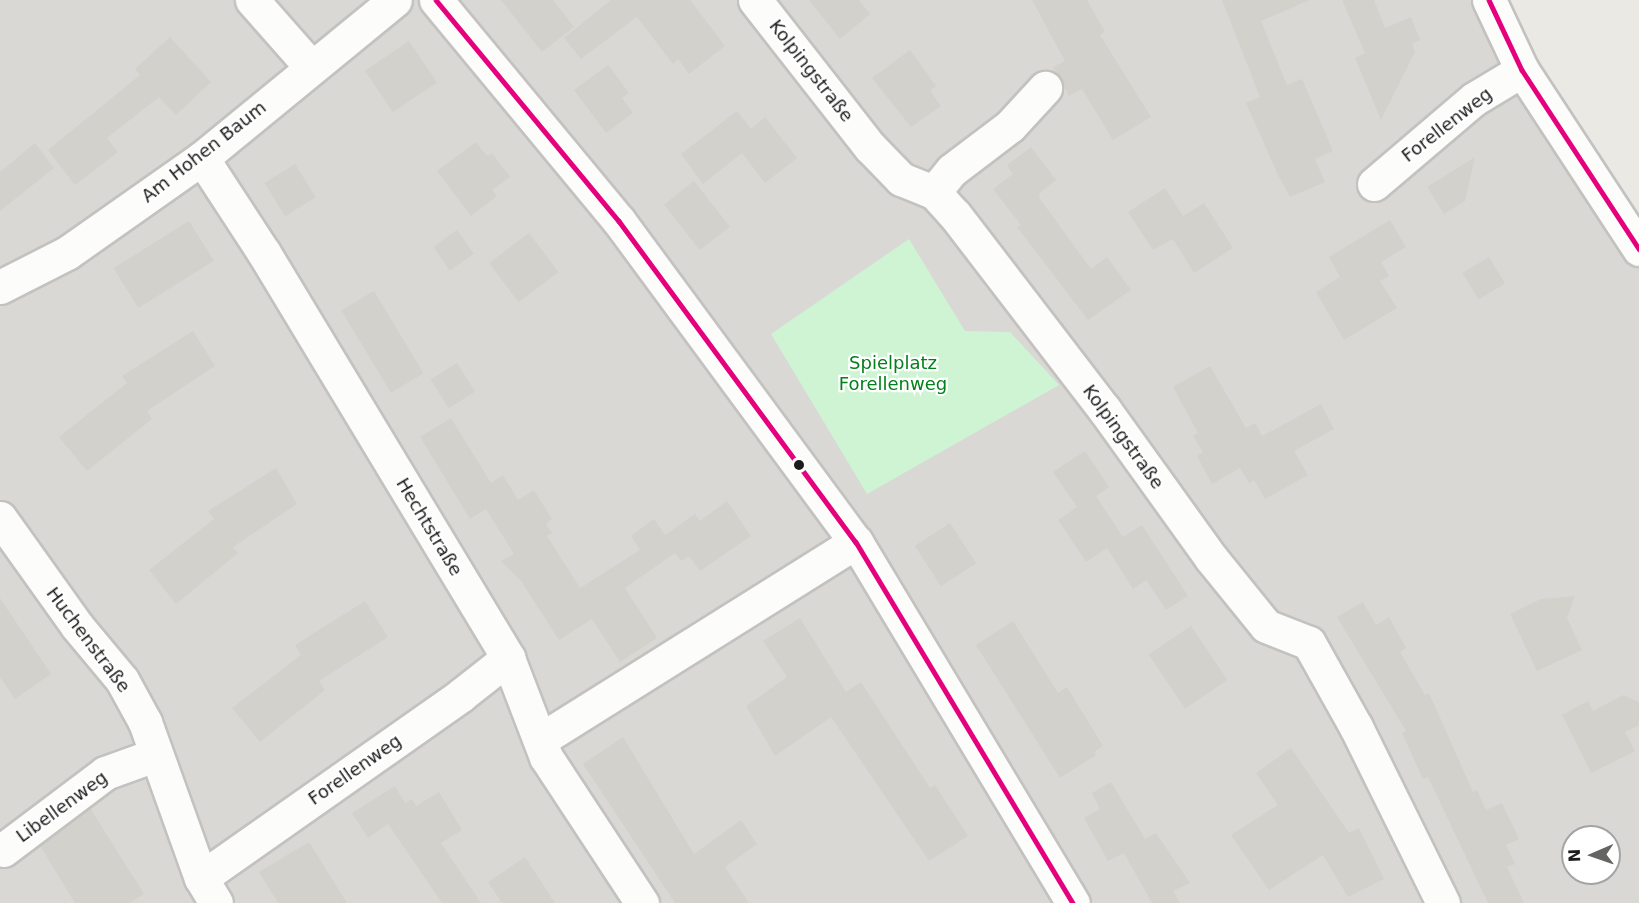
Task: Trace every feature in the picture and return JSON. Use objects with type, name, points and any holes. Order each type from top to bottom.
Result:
[{"type":"street","points":[[252,0],[311,67]]},
{"type":"street","name":"Am Hohen Baum","points":[[0,287],[67,253],[202,158],[396,0]]},
{"type":"street","points":[[436,0],[619,221],[856,542],[1073,903]]},
{"type":"street","name":"Kolpingstraße","points":[[755,0],[870,147],[901,179],[934,192],[1104,409],[1211,558],[1266,626],[1309,643],[1356,727],[1443,903]]},
{"type":"street","points":[[1489,0],[1522,70],[1639,249]]},
{"type":"street","name":"Forellenweg","points":[[1374,184],[1474,99],[1522,70]]},
{"type":"street","points":[[934,192],[952,170],[1010,126],[1045,88]]},
{"type":"street","name":"Hechtstraße","points":[[202,158],[264,253],[508,658],[550,764],[642,903]]},
{"type":"street","name":"Huchenstraße","points":[[0,518],[77,626],[122,680],[145,722],[155,755],[208,890]]},
{"type":"street","points":[[540,740],[856,542]]},
{"type":"street","name":"Forellenweg","points":[[208,890],[508,658]]},
{"type":"street","name":"Libellenweg","points":[[3,850],[105,773],[155,755]]},
{"type":"shaded area","points":[[0,0],[1494,0],[1639,249],[1639,903],[0,903]]},
{"type":"green space","name":"Spielplatz Forellenweg","points":[[909,239],[965,331],[1010,332],[1059,385],[867,494],[771,334]]},
{"type":"building","points":[[501,0],[553,0],[574,27],[542,52]]},
{"type":"building","points":[[611,0],[690,0],[725,46],[689,74],[678,59],[673,64],[637,17],[581,59],[564,38]]},
{"type":"building","points":[[809,0],[859,0],[870,14],[840,39]]},
{"type":"building","points":[[1032,0],[1087,0],[1105,32],[1100,35],[1151,117],[1113,140],[1082,89],[1069,96],[1053,67],[1065,61]]},
{"type":"building","points":[[1222,0],[1310,0],[1261,21],[1287,85],[1302,79],[1333,151],[1315,159],[1325,182],[1290,197],[1246,103],[1260,97]]},
{"type":"building","points":[[1342,0],[1374,0],[1385,28],[1411,17],[1420,40],[1412,44],[1415,52],[1381,120],[1355,58],[1365,53]]},
{"type":"building","points":[[170,37],[211,82],[176,115],[159,97],[107,138],[118,152],[75,185],[48,150],[140,75],[135,69]]},
{"type":"building","points":[[409,41],[437,82],[393,112],[365,71]]},
{"type":"building","points":[[910,50],[936,86],[930,91],[941,106],[911,127],[872,78]]},
{"type":"building","points":[[608,65],[629,93],[622,98],[633,113],[606,133],[574,90]]},
{"type":"building","points":[[737,111],[751,129],[765,117],[797,158],[765,183],[742,153],[703,184],[681,154]]},
{"type":"building","points":[[476,142],[487,156],[492,153],[510,177],[492,190],[497,196],[471,216],[437,171]]},
{"type":"building","points":[[35,143],[54,168],[0,211],[0,172]]},
{"type":"building","points":[[1031,147],[1056,180],[1039,194],[1040,199],[1091,269],[1107,257],[1131,290],[1088,320],[1017,227],[1021,225],[993,189],[1013,174],[1007,165]]},
{"type":"building","points":[[1475,157],[1465,201],[1444,214],[1427,187]]},
{"type":"building","points":[[295,164],[316,197],[285,216],[264,183]]},
{"type":"building","points":[[694,181],[730,227],[700,250],[664,204]]},
{"type":"building","points":[[1165,188],[1183,216],[1204,203],[1233,248],[1194,273],[1173,239],[1153,250],[1128,212]]},
{"type":"building","points":[[1390,220],[1406,247],[1381,262],[1389,276],[1380,281],[1397,308],[1344,340],[1316,292],[1340,277],[1329,257]]},
{"type":"building","points":[[189,221],[214,261],[138,308],[114,268]]},
{"type":"building","points":[[457,230],[474,254],[450,270],[433,247]]},
{"type":"building","points":[[529,233],[558,272],[519,302],[489,263]]},
{"type":"building","points":[[1489,257],[1505,284],[1478,300],[1462,273]]},
{"type":"building","points":[[374,291],[423,373],[391,393],[341,311]]},
{"type":"building","points":[[193,331],[215,366],[147,411],[152,419],[87,471],[59,437],[127,383],[122,376]]},
{"type":"building","points":[[457,363],[475,392],[449,408],[431,379]]},
{"type":"building","points":[[1210,366],[1246,428],[1255,423],[1262,436],[1321,404],[1334,429],[1294,451],[1308,475],[1265,499],[1254,480],[1249,483],[1240,468],[1212,484],[1197,456],[1203,452],[1193,436],[1198,433],[1173,387]]},
{"type":"building","points":[[451,418],[491,483],[503,475],[518,500],[534,490],[552,519],[546,524],[552,533],[547,536],[580,588],[640,550],[631,536],[654,519],[665,535],[695,514],[700,521],[727,501],[751,536],[700,571],[689,556],[681,561],[675,553],[625,588],[657,638],[620,662],[592,619],[559,640],[521,581],[501,561],[514,554],[486,509],[470,519],[420,437]]},
{"type":"building","points":[[1085,451],[1109,487],[1096,496],[1123,537],[1142,525],[1188,596],[1166,610],[1146,580],[1133,589],[1107,548],[1086,562],[1058,520],[1077,507],[1053,472]]},
{"type":"building","points":[[276,468],[297,504],[233,547],[238,553],[176,604],[149,570],[214,519],[208,511]]},
{"type":"building","points":[[950,523],[976,563],[941,586],[915,546]]},
{"type":"building","points":[[1575,596],[1567,618],[1582,650],[1537,671],[1510,614],[1541,599]]},
{"type":"building","points":[[0,598],[51,674],[15,699],[0,677]]},
{"type":"building","points":[[365,601],[388,637],[319,681],[325,690],[260,742],[232,708],[301,655],[295,645]]},
{"type":"building","points":[[1363,602],[1376,625],[1389,617],[1406,648],[1400,652],[1425,695],[1429,693],[1473,792],[1477,790],[1486,810],[1502,803],[1519,839],[1506,845],[1515,864],[1507,867],[1524,903],[1488,903],[1428,777],[1423,779],[1402,733],[1406,731],[1337,617]]},
{"type":"building","points":[[800,618],[846,692],[861,682],[930,788],[935,785],[968,836],[929,861],[831,717],[775,756],[746,706],[787,677],[763,641]]},
{"type":"building","points":[[1013,621],[1058,693],[1067,687],[1103,746],[1094,752],[1096,755],[1060,778],[976,645]]},
{"type":"building","points":[[1191,626],[1227,680],[1185,708],[1149,655]]},
{"type":"building","points":[[1623,695],[1639,702],[1639,725],[1625,732],[1635,751],[1591,773],[1562,715],[1588,701],[1593,711]]},
{"type":"building","points":[[623,737],[694,854],[741,820],[757,844],[725,867],[749,903],[675,903],[583,764]]},
{"type":"building","points":[[1291,748],[1349,833],[1359,828],[1384,879],[1348,897],[1323,855],[1269,890],[1231,835],[1278,805],[1256,773]]},
{"type":"building","points":[[1111,782],[1145,839],[1156,833],[1190,883],[1173,891],[1180,903],[1152,903],[1124,853],[1108,861],[1084,818],[1100,809],[1092,793]]},
{"type":"building","points":[[395,786],[405,803],[412,799],[416,806],[439,792],[462,830],[441,843],[481,903],[442,903],[388,824],[368,838],[352,813]]},
{"type":"building","points":[[90,808],[144,894],[129,903],[75,903],[40,846]]},
{"type":"building","points":[[309,842],[347,903],[278,903],[259,872]]},
{"type":"building","points":[[525,857],[555,903],[502,903],[488,882]]},
{"type":"transit line","points":[[436,0],[619,221],[856,542],[1073,903]]},
{"type":"transit line","points":[[1489,0],[1522,70],[1639,249]]}]
